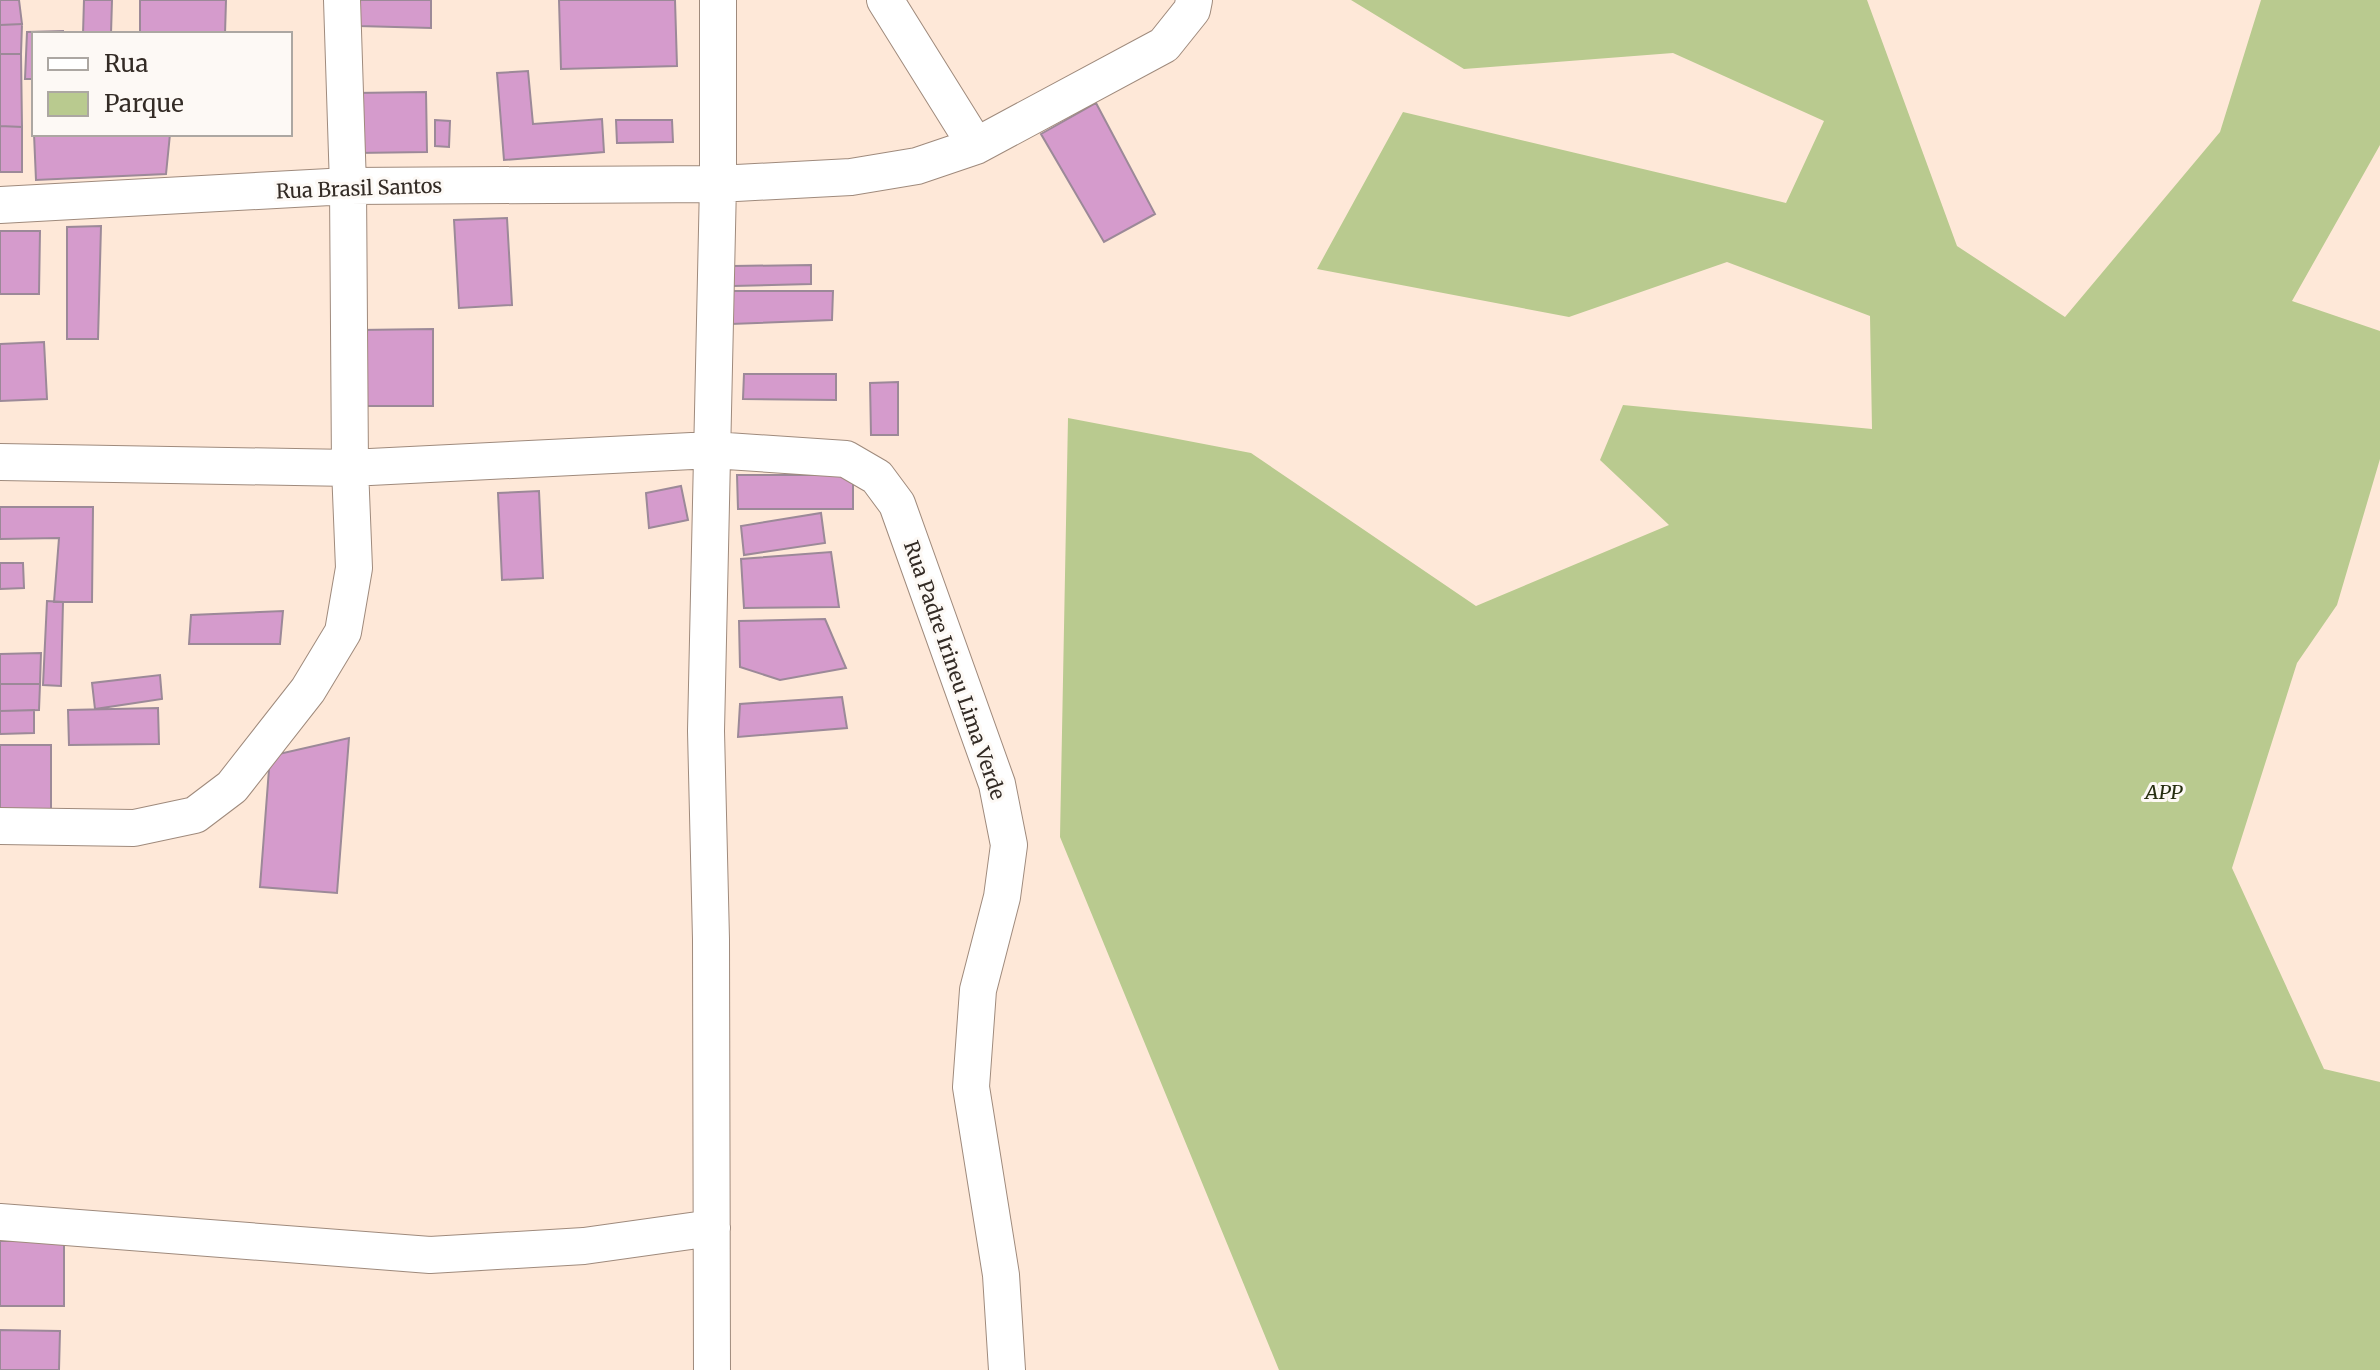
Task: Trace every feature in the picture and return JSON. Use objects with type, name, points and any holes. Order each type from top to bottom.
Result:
[{"type":"street","points":[[0,826],[134,828],[195,815],[232,787],[308,690],[343,632],[354,568],[342,0]]},
{"type":"street","points":[[712,1370],[711,939],[706,731],[718,184],[718,0]]},
{"type":"street","points":[[885,0],[976,146]]},
{"type":"street","name":"Rua Brasil Santos","points":[[0,205],[348,186],[718,184],[851,177],[917,166],[976,146],[1164,45],[1192,10],[1194,0]]},
{"type":"street","name":"Rua Padre Irineu Lima Verde","points":[[0,462],[350,468],[712,450],[846,459],[877,477],[897,504],[997,784],[1009,845],[1002,897],[978,990],[971,1087],[984,1185],[1001,1275],[1007,1370]]},
{"type":"street","points":[[0,1222],[430,1255],[584,1246],[712,1228]]},
{"type":"green space","name":"APP","points":[[1351,0],[1867,0],[1957,246],[2065,317],[2220,132],[2261,0],[2380,0],[2380,145],[2292,301],[2380,331],[2380,459],[2337,605],[2297,663],[2232,868],[2324,1069],[2380,1082],[2380,1370],[1279,1370],[1060,837],[1068,418],[1251,453],[1476,606],[1669,525],[1600,460],[1623,405],[1872,429],[1870,316],[1727,262],[1569,317],[1317,269],[1403,112],[1786,203],[1824,121],[1673,53],[1464,69]]},
{"type":"building","points":[[0,0],[19,0],[22,24],[0,25]]},
{"type":"building","points":[[84,0],[112,0],[111,32],[83,32]]},
{"type":"building","points":[[140,0],[226,0],[225,32],[140,32]]},
{"type":"building","points":[[360,0],[431,0],[431,28],[359,26]]},
{"type":"building","points":[[559,0],[675,0],[677,66],[561,69]]},
{"type":"building","points":[[22,24],[21,54],[0,54],[0,25]]},
{"type":"building","points":[[63,31],[32,32],[32,79],[25,79],[27,32]]},
{"type":"building","points":[[0,54],[21,54],[22,127],[0,126]]},
{"type":"building","points":[[528,71],[533,124],[602,119],[604,152],[504,160],[497,73]]},
{"type":"building","points":[[426,92],[427,152],[356,153],[354,93]]},
{"type":"building","points":[[1096,103],[1155,214],[1104,242],[1041,134]]},
{"type":"building","points":[[435,120],[450,121],[449,147],[435,146]]},
{"type":"building","points":[[616,120],[672,120],[673,142],[617,143]]},
{"type":"building","points":[[0,126],[22,127],[22,172],[0,172]]},
{"type":"building","points":[[34,136],[170,136],[166,174],[36,180]]},
{"type":"building","points":[[507,218],[512,305],[459,308],[454,220]]},
{"type":"building","points":[[101,226],[98,339],[67,339],[67,227]]},
{"type":"building","points":[[0,231],[40,231],[39,294],[0,294]]},
{"type":"building","points":[[811,265],[811,284],[733,286],[733,266]]},
{"type":"building","points":[[729,291],[833,291],[832,320],[731,324]]},
{"type":"building","points":[[433,329],[433,406],[359,406],[359,330]]},
{"type":"building","points":[[44,342],[47,399],[0,401],[0,344]]},
{"type":"building","points":[[744,374],[836,374],[836,400],[743,399]]},
{"type":"building","points":[[898,382],[898,435],[871,435],[870,383]]},
{"type":"building","points":[[737,475],[853,475],[853,509],[738,509]]},
{"type":"building","points":[[681,486],[688,520],[649,528],[646,493]]},
{"type":"building","points":[[539,491],[543,578],[502,580],[498,493]]},
{"type":"building","points":[[0,507],[93,507],[92,602],[54,602],[59,538],[0,539]]},
{"type":"building","points":[[821,513],[825,543],[744,555],[741,526]]},
{"type":"building","points":[[831,552],[839,607],[744,608],[741,559]]},
{"type":"building","points":[[0,563],[23,563],[24,588],[0,589]]},
{"type":"building","points":[[47,601],[63,602],[61,686],[43,685]]},
{"type":"building","points":[[283,611],[280,644],[189,644],[191,615]]},
{"type":"building","points":[[825,619],[846,668],[780,680],[740,667],[739,621]]},
{"type":"building","points":[[41,653],[40,684],[0,684],[0,654]]},
{"type":"building","points":[[160,675],[162,699],[95,709],[92,683]]},
{"type":"building","points":[[0,684],[40,684],[39,710],[0,711]]},
{"type":"building","points":[[842,697],[847,728],[738,737],[740,704]]},
{"type":"building","points":[[158,708],[159,744],[69,745],[68,710]]},
{"type":"building","points":[[34,710],[34,733],[0,734],[0,711]]},
{"type":"building","points":[[349,738],[337,893],[260,887],[270,756]]},
{"type":"building","points":[[0,745],[51,745],[51,815],[0,815]]},
{"type":"building","points":[[0,1241],[64,1241],[64,1306],[0,1306]]},
{"type":"building","points":[[0,1330],[60,1331],[59,1370],[0,1370]]}]
